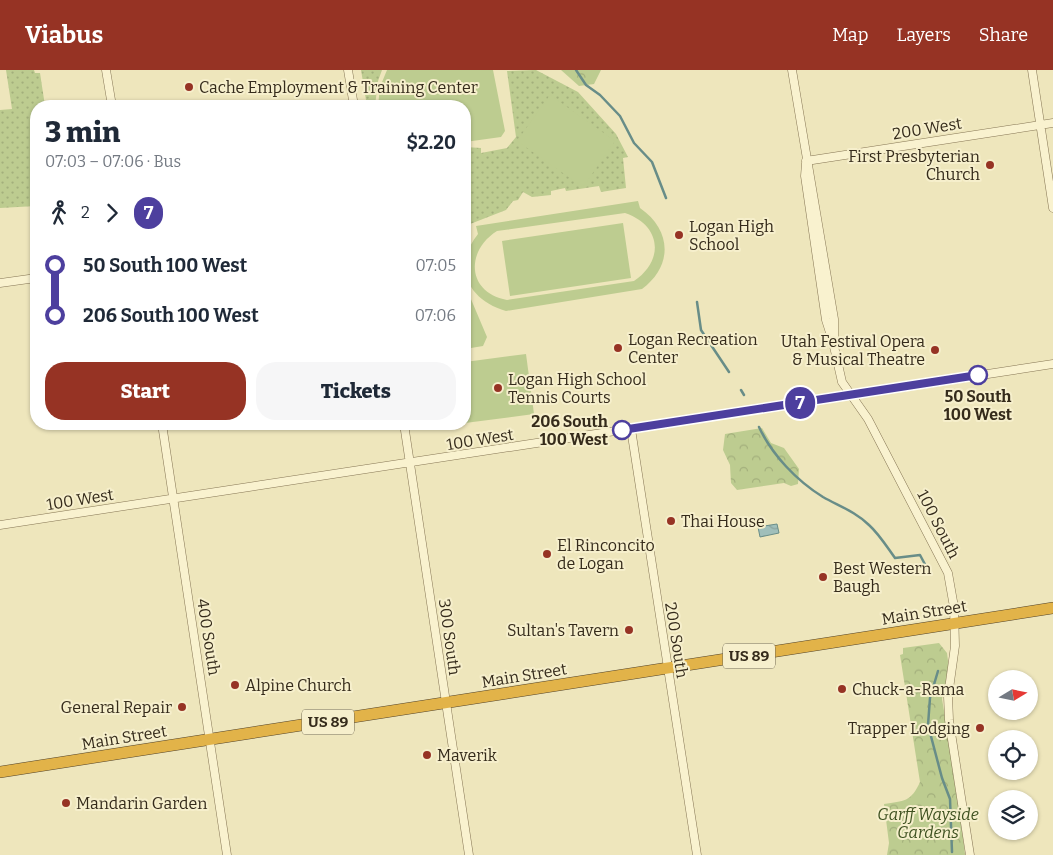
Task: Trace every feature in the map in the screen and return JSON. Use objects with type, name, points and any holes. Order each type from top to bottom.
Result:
[{"type":"highway","name":"Main Street","points":[[0,772],[1053,608]]},
{"type":"street","points":[[106,70],[111,100]]},
{"type":"street","points":[[348,70],[353,100]]},
{"type":"street","name":"100 South","points":[[792,70],[834,319],[833,342],[839,374],[842,382],[868,419],[948,572],[955,624],[955,659],[948,696],[948,720],[970,855]]},
{"type":"street","points":[[1032,70],[1053,208]]},
{"type":"street","name":"200 West","points":[[806,162],[1053,123]]},
{"type":"street","points":[[0,283],[30,279]]},
{"type":"street","name":"100 West","points":[[0,525],[410,464],[1053,364]]},
{"type":"street","name":"200 South","points":[[631,429],[697,855]]},
{"type":"street","name":"400 South","points":[[163,430],[227,855]]},
{"type":"street","name":"300 South","points":[[405,430],[469,855]]},
{"type":"green space","points":[[6,70],[34,70],[35,73],[40,73],[44,100],[30,100],[30,206],[0,208],[0,110],[12,109]]},
{"type":"green space","points":[[361,70],[382,70],[378,81],[376,100],[366,100]]},
{"type":"green space","points":[[387,70],[493,70],[505,131],[501,137],[471,141],[471,100],[379,100],[380,87]]},
{"type":"green space","points":[[536,70],[578,92],[616,134],[628,157],[623,158],[626,188],[601,192],[599,186],[566,191],[565,188],[551,191],[551,195],[532,197],[523,192],[518,200],[513,201],[506,210],[471,224],[471,147],[481,148],[481,153],[507,148],[516,137],[507,71]]},
{"type":"green space","points":[[561,70],[601,70],[594,84],[579,86]]},
{"type":"green space","points":[[550,95],[615,141],[583,187],[517,141]]},
{"type":"green space","points":[[638,201],[640,208],[651,217],[658,227],[663,237],[665,248],[659,270],[642,289],[506,311],[482,299],[471,286],[471,244],[478,234],[476,226]],"holes":[[[625,213],[646,226],[652,234],[655,244],[654,253],[651,263],[644,273],[634,281],[507,300],[494,296],[484,289],[478,280],[475,270],[479,249],[497,231]]]},
{"type":"green space","points":[[623,223],[631,278],[510,296],[502,241]]},
{"type":"green space","points":[[471,299],[487,337],[483,346],[471,348]]},
{"type":"green space","name":"Logan High School Tennis Courts","points":[[526,354],[534,414],[471,422],[471,361]]},
{"type":"green space","points":[[762,428],[771,443],[784,448],[799,469],[798,484],[791,486],[784,483],[737,490],[731,483],[730,465],[723,450],[725,434]]},
{"type":"green space","name":"Garff Wayside Gardens","points":[[939,643],[947,653],[949,669],[942,699],[959,798],[965,855],[887,855],[889,843],[884,804],[910,797],[920,782],[900,655],[903,654],[903,648]]},
{"type":"water","points":[[777,524],[779,533],[760,537],[758,527]]},
{"type":"waterway","points":[[576,70],[586,85],[600,95],[620,116],[634,143],[652,162],[666,198]]},
{"type":"waterway","points":[[697,302],[701,330],[729,372]]},
{"type":"waterway","points":[[741,390],[744,395]]},
{"type":"waterway","points":[[759,427],[778,457],[813,491],[864,520],[876,532],[895,558],[920,555],[928,570]]},
{"type":"waterway","points":[[938,671],[930,698],[928,725],[942,778],[950,799],[952,852]]},
{"type":"bus line","name":"7","points":[[622,430],[978,375]]},
{"type":"place","name":"Cache Employment & Training Center","points":[[189,87]]},
{"type":"place","name":"First Presbyterian Church","points":[[990,165]]},
{"type":"place","name":"Logan High School","points":[[679,235]]},
{"type":"place","name":"Logan Recreation Center","points":[[618,348]]},
{"type":"place","name":"Utah Festival Opera & Musical Theatre","points":[[935,350]]},
{"type":"place","name":"50 South 100 West","points":[[978,375]]},
{"type":"place","name":"Logan High School Tennis Courts","points":[[498,388]]},
{"type":"place","name":"206 South 100 West","points":[[622,430]]},
{"type":"place","name":"Thai House","points":[[671,521]]},
{"type":"place","name":"El Rinconcito de Logan","points":[[547,554]]},
{"type":"place","name":"Best Western Baugh","points":[[823,577]]},
{"type":"place","name":"Sultan's Tavern","points":[[629,630]]},
{"type":"place","name":"Alpine Church","points":[[235,685]]},
{"type":"place","name":"Chuck-a-Rama","points":[[842,689]]},
{"type":"place","name":"General Repair","points":[[182,707]]},
{"type":"place","name":"Trapper Lodging","points":[[980,728]]},
{"type":"place","name":"Maverik","points":[[427,755]]},
{"type":"place","name":"Mandarin Garden","points":[[66,803]]}]
